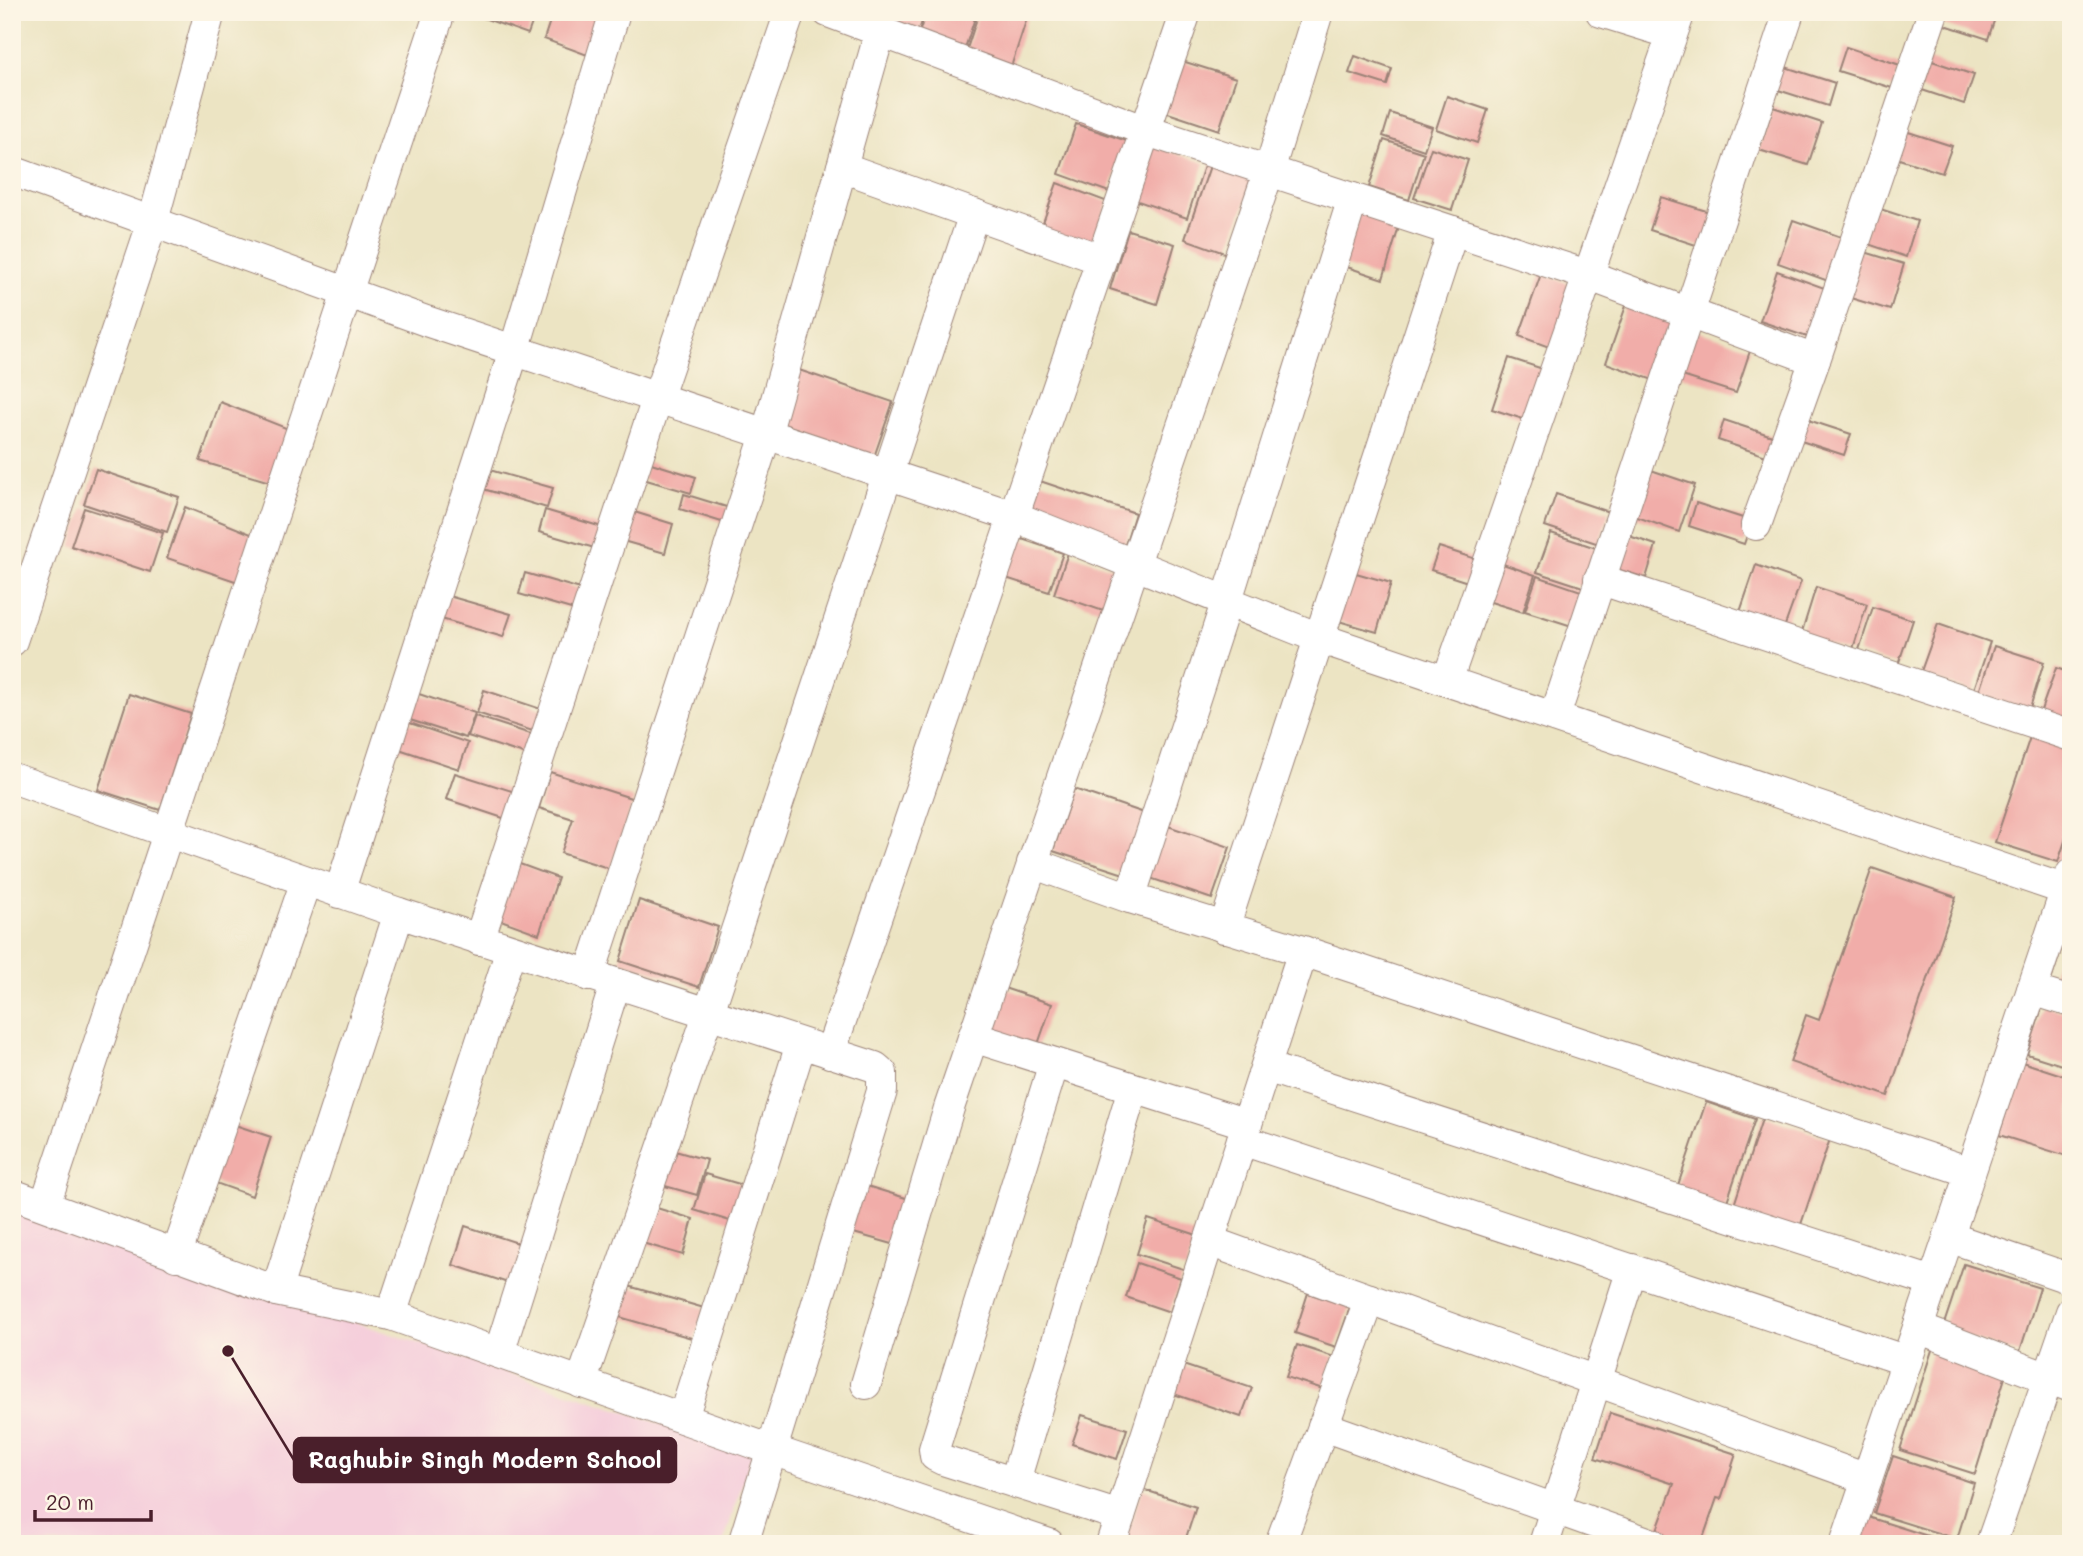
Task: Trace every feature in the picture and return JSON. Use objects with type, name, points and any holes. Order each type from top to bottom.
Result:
[{"type":"street","points":[[12,641],[153,221],[211,12]]},
{"type":"street","points":[[45,1205],[440,12]]},
{"type":"street","points":[[339,893],[514,351],[615,12]]},
{"type":"street","points":[[479,940],[657,399],[790,12]]},
{"type":"street","points":[[828,12],[1144,130],[1590,275],[1815,360]]},
{"type":"street","points":[[830,1053],[1186,12]]},
{"type":"street","points":[[866,1384],[973,1037],[1269,170],[1318,12]]},
{"type":"street","points":[[1447,681],[1676,23],[1601,12]]},
{"type":"street","points":[[1555,716],[1599,579],[1691,315],[1789,12]]},
{"type":"street","points":[[1756,525],[1933,12]]},
{"type":"street","points":[[499,1353],[602,981],[766,435],[880,32]]},
{"type":"street","points":[[842,167],[1100,259]]},
{"type":"street","points":[[12,171],[514,351],[1013,516],[1320,638],[2068,882],[1845,1544]]},
{"type":"street","points":[[1130,898],[1353,198]]},
{"type":"street","points":[[581,1382],[708,1015],[974,214]]},
{"type":"street","points":[[1224,928],[1453,231]]},
{"type":"street","points":[[1599,579],[2071,736]]},
{"type":"street","points":[[12,778],[339,893],[602,981],[875,1067],[882,1073],[884,1082],[743,1544]]},
{"type":"street","points":[[1032,863],[1130,898],[1303,951],[1970,1172]]},
{"type":"street","points":[[176,1256],[306,881]]},
{"type":"street","points":[[276,1290],[399,913]]},
{"type":"street","points":[[391,1315],[511,950]]},
{"type":"street","points":[[1111,1544],[1303,951]]},
{"type":"street","points":[[2032,990],[2071,1002]]},
{"type":"street","points":[[973,1037],[1133,1088],[1244,1132],[1632,1269],[1907,1361]]},
{"type":"street","points":[[682,1418],[801,1044]]},
{"type":"street","points":[[1054,1063],[934,1449],[935,1456],[1120,1516]]},
{"type":"street","points":[[1266,1067],[1933,1282]]},
{"type":"street","points":[[1015,1481],[1133,1088]]},
{"type":"street","points":[[12,1194],[176,1256],[276,1290],[391,1315],[772,1451],[1049,1544]]},
{"type":"street","points":[[1949,1237],[2071,1279]]},
{"type":"street","points":[[1209,1241],[1867,1479]]},
{"type":"street","points":[[1544,1544],[1632,1269]]},
{"type":"street","points":[[1280,1544],[1370,1299]]},
{"type":"street","points":[[1992,1544],[2059,1382],[2071,1312]]},
{"type":"street","points":[[1918,1328],[2059,1382]]},
{"type":"street","points":[[1323,1426],[1653,1544]]},
{"type":"shaded area","points":[[12,1208],[752,1454],[723,1544],[12,1544]]},
{"type":"building","points":[[467,12],[536,12],[528,34]]},
{"type":"building","points":[[553,12],[605,12],[590,56],[544,39]]},
{"type":"building","points":[[894,12],[925,12],[915,43],[887,34]]},
{"type":"building","points":[[926,12],[977,12],[963,54],[917,39]]},
{"type":"building","points":[[979,12],[1029,12],[1010,70],[965,55]]},
{"type":"building","points":[[1942,12],[1978,12],[1995,18],[1988,39],[1939,23]]},
{"type":"building","points":[[1846,47],[1900,65],[1892,88],[1838,71]]},
{"type":"building","points":[[1355,56],[1392,69],[1387,85],[1349,73]]},
{"type":"building","points":[[1926,59],[1974,75],[1964,104],[1916,88]]},
{"type":"building","points":[[1179,60],[1236,78],[1219,130],[1162,111]]},
{"type":"building","points":[[1779,65],[1835,83],[1828,106],[1772,88]]},
{"type":"building","points":[[1447,96],[1488,110],[1477,143],[1436,129]]},
{"type":"building","points":[[1773,107],[1822,123],[1808,165],[1759,150]]},
{"type":"building","points":[[1390,113],[1432,127],[1424,150],[1383,136]]},
{"type":"building","points":[[1076,124],[1127,141],[1109,192],[1059,174]]},
{"type":"building","points":[[1899,129],[1952,146],[1942,173],[1890,156]]},
{"type":"building","points":[[1384,140],[1424,153],[1409,200],[1369,187]]},
{"type":"building","points":[[1150,145],[1205,163],[1187,218],[1132,199]]},
{"type":"building","points":[[1431,148],[1468,160],[1452,210],[1414,198]]},
{"type":"building","points":[[1212,160],[1255,175],[1227,254],[1185,239]]},
{"type":"building","points":[[1057,183],[1108,202],[1090,249],[1040,231]]},
{"type":"building","points":[[1661,197],[1716,214],[1705,248],[1650,230]]},
{"type":"building","points":[[1874,207],[1917,221],[1906,257],[1862,242]]},
{"type":"building","points":[[1359,211],[1400,224],[1383,279],[1341,265]]},
{"type":"building","points":[[1793,220],[1847,239],[1831,282],[1778,263]]},
{"type":"building","points":[[1128,230],[1175,244],[1157,304],[1110,289]]},
{"type":"building","points":[[1858,250],[1904,264],[1890,310],[1844,296]]},
{"type":"building","points":[[1777,271],[1830,290],[1813,339],[1760,321]]},
{"type":"building","points":[[1541,274],[1582,288],[1560,351],[1519,336]]},
{"type":"building","points":[[1627,303],[1674,320],[1653,380],[1606,363]]},
{"type":"building","points":[[1693,330],[1751,348],[1736,393],[1679,375]]},
{"type":"building","points":[[1509,358],[1549,371],[1532,422],[1492,409]]},
{"type":"building","points":[[799,370],[893,402],[874,457],[780,425]]},
{"type":"building","points":[[220,402],[291,430],[270,482],[200,461]]},
{"type":"building","points":[[1802,418],[1851,434],[1844,455],[1795,439]]},
{"type":"building","points":[[1724,420],[1778,438],[1772,458],[1718,440]]},
{"type":"building","points":[[648,462],[696,477],[691,493],[643,479]]},
{"type":"building","points":[[1642,467],[1695,485],[1679,532],[1626,513]]},
{"type":"building","points":[[96,469],[179,497],[167,532],[84,504]]},
{"type":"building","points":[[486,469],[553,488],[547,508],[480,488]]},
{"type":"building","points":[[1037,480],[1135,513],[1124,548],[1026,514]]},
{"type":"building","points":[[684,494],[733,509],[728,524],[680,509]]},
{"type":"building","points":[[1556,494],[1609,512],[1599,544],[1545,526]]},
{"type":"building","points":[[1696,503],[1752,521],[1744,544],[1689,526]]},
{"type":"building","points":[[185,507],[256,536],[241,583],[167,558]]},
{"type":"building","points":[[84,508],[163,533],[150,572],[71,546]]},
{"type":"building","points":[[545,510],[612,530],[605,551],[539,532]]},
{"type":"building","points":[[631,511],[673,524],[665,553],[623,541]]},
{"type":"building","points":[[1551,533],[1602,550],[1589,589],[1537,572]]},
{"type":"building","points":[[1620,533],[1656,545],[1646,578],[1610,567]]},
{"type":"building","points":[[1013,536],[1063,553],[1049,592],[1000,576]]},
{"type":"building","points":[[1439,547],[1488,563],[1480,586],[1431,570]]},
{"type":"building","points":[[1068,553],[1120,571],[1106,612],[1054,594]]},
{"type":"building","points":[[1494,561],[1535,575],[1523,612],[1481,599]]},
{"type":"building","points":[[1756,565],[1801,581],[1784,628],[1740,612]]},
{"type":"building","points":[[1349,571],[1391,583],[1377,632],[1335,620]]},
{"type":"building","points":[[525,573],[584,590],[578,611],[519,594]]},
{"type":"building","points":[[1537,576],[1587,593],[1575,627],[1525,611]]},
{"type":"building","points":[[1816,587],[1867,604],[1852,652],[1801,635]]},
{"type":"building","points":[[445,595],[511,614],[503,637],[438,618]]},
{"type":"building","points":[[1873,607],[1913,620],[1898,665],[1858,653]]},
{"type":"building","points":[[1938,624],[1990,642],[1973,692],[1920,674]]},
{"type":"building","points":[[1994,646],[2044,662],[2029,711],[1978,695]]},
{"type":"building","points":[[2056,668],[2071,673],[2071,727],[2039,716]]},
{"type":"building","points":[[484,690],[550,712],[542,734],[477,713]]},
{"type":"building","points":[[416,693],[475,713],[466,738],[407,719]]},
{"type":"building","points":[[129,694],[191,714],[160,810],[98,790]]},
{"type":"building","points":[[475,716],[543,738],[536,758],[468,736]]},
{"type":"building","points":[[407,722],[468,743],[459,769],[399,749]]},
{"type":"building","points":[[2031,734],[2071,747],[2071,823],[2058,862],[1995,842]]},
{"type":"building","points":[[550,772],[634,799],[611,869],[561,853],[573,819],[539,808]]},
{"type":"building","points":[[455,773],[521,794],[512,821],[446,799]]},
{"type":"building","points":[[1074,789],[1150,815],[1130,876],[1053,851]]},
{"type":"building","points":[[1159,823],[1230,847],[1212,899],[1141,875]]},
{"type":"building","points":[[517,863],[558,878],[539,934],[498,919]]},
{"type":"building","points":[[1872,868],[1956,897],[1888,1096],[1790,1062],[1806,1015],[1819,1020]]},
{"type":"building","points":[[639,900],[718,927],[699,987],[620,961]]},
{"type":"building","points":[[2066,935],[2071,936],[2071,997],[2048,990]]},
{"type":"building","points":[[1001,987],[1052,1004],[1037,1047],[987,1030]]},
{"type":"building","points":[[2043,1005],[2071,1014],[2071,1068],[2027,1054]]},
{"type":"building","points":[[2022,1062],[2071,1078],[2070,1157],[1999,1135]]},
{"type":"building","points":[[1706,1102],[1755,1119],[1724,1210],[1675,1194]]},
{"type":"building","points":[[1763,1116],[1830,1139],[1798,1233],[1732,1211]]},
{"type":"building","points":[[229,1123],[271,1137],[252,1196],[210,1181]]},
{"type":"building","points":[[668,1149],[707,1160],[697,1195],[658,1184]]},
{"type":"building","points":[[705,1174],[743,1185],[733,1222],[694,1210]]},
{"type":"building","points":[[857,1183],[909,1199],[896,1245],[843,1230]]},
{"type":"building","points":[[650,1206],[693,1219],[683,1255],[639,1242]]},
{"type":"building","points":[[1148,1219],[1197,1235],[1186,1270],[1137,1254]]},
{"type":"building","points":[[465,1226],[524,1245],[511,1284],[453,1265]]},
{"type":"building","points":[[1137,1263],[1181,1278],[1170,1312],[1126,1297]]},
{"type":"building","points":[[1964,1264],[2040,1288],[2019,1354],[1942,1330]]},
{"type":"building","points":[[625,1285],[704,1308],[695,1339],[616,1316]]},
{"type":"building","points":[[1308,1293],[1350,1307],[1336,1347],[1295,1333]]},
{"type":"building","points":[[1297,1345],[1334,1357],[1323,1389],[1286,1377]]},
{"type":"building","points":[[1933,1347],[2007,1371],[1975,1474],[1900,1450]]},
{"type":"building","points":[[1180,1364],[1252,1388],[1241,1417],[1171,1393]]},
{"type":"building","points":[[1610,1413],[1736,1454],[1721,1499],[1717,1498],[1701,1544],[1671,1544],[1654,1538],[1674,1484],[1595,1458]]},
{"type":"building","points":[[1082,1415],[1127,1429],[1117,1459],[1072,1444]]},
{"type":"building","points":[[1893,1456],[1974,1483],[1957,1539],[1874,1513]]},
{"type":"building","points":[[1142,1489],[1196,1507],[1184,1544],[1124,1544]]},
{"type":"building","points":[[1868,1517],[1950,1543],[1950,1544],[1860,1544]]},
{"type":"place","name":"Raghubir Singh Modern School","points":[[228,1351]]}]
